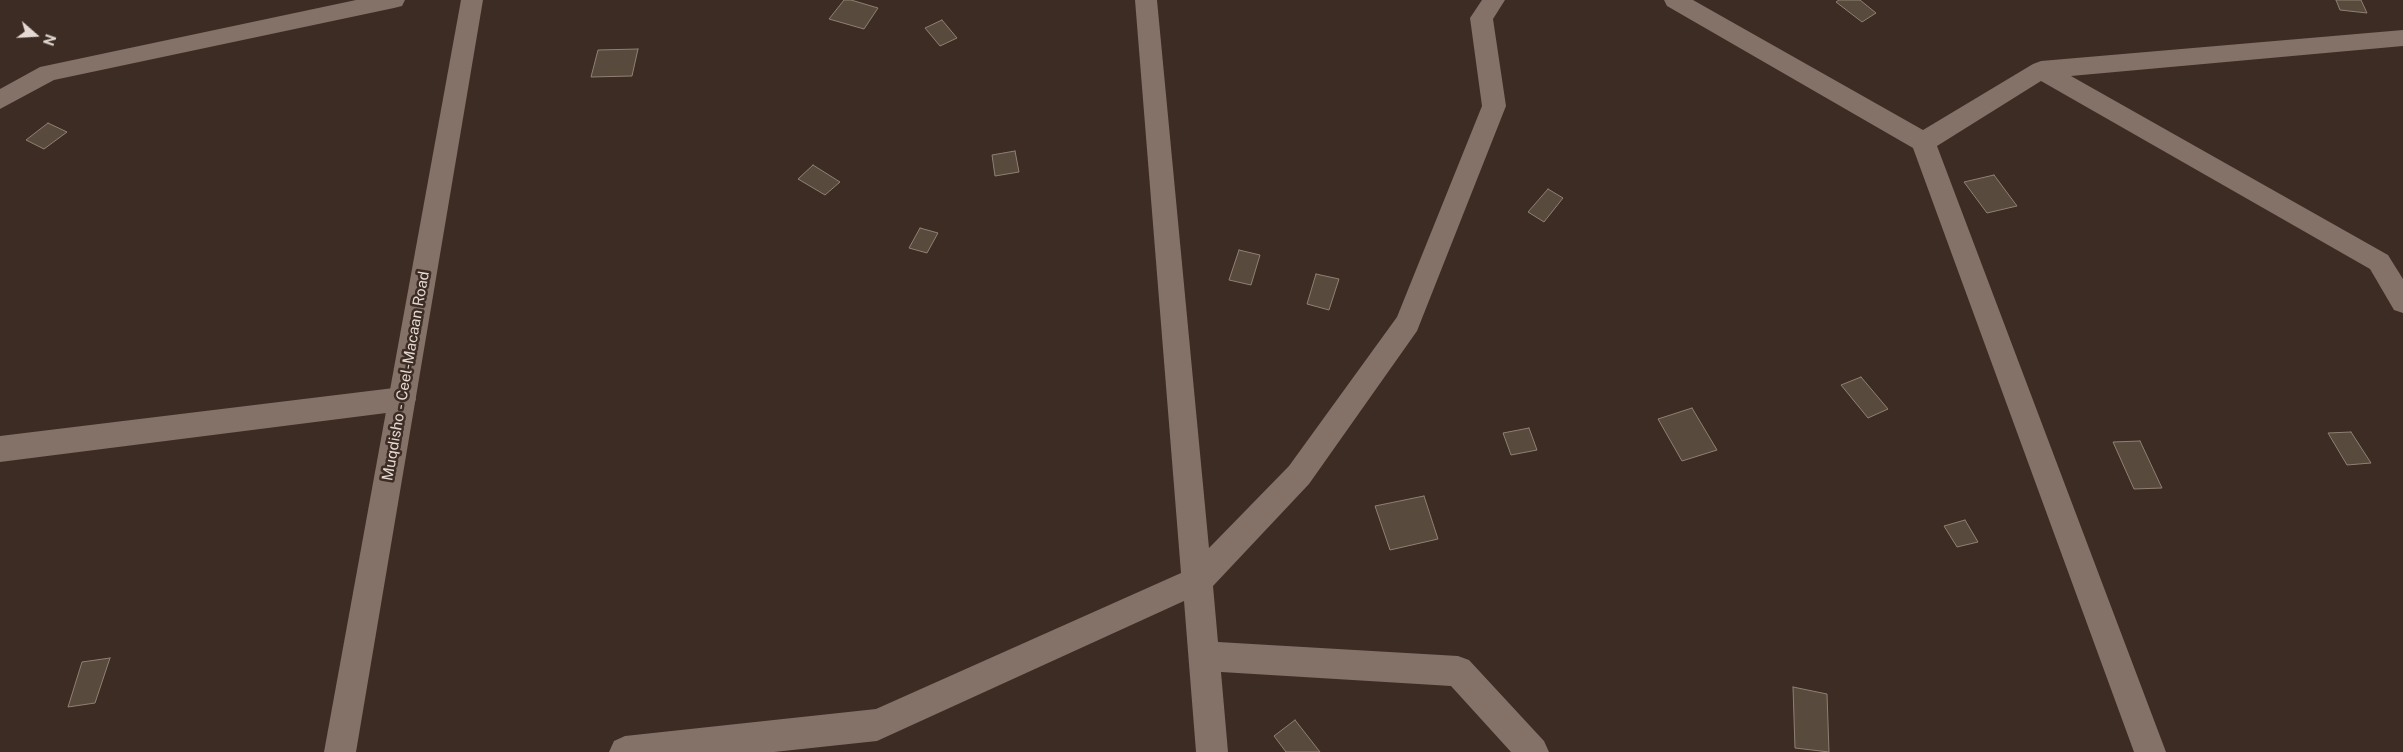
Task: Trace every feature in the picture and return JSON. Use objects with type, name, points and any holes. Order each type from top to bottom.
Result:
[{"type":"street","points":[[0,100],[48,73],[394,0]]},
{"type":"street","name":"Muqdisho - Ceel-Macaan Road","points":[[340,752],[472,0]]},
{"type":"street","points":[[1146,0],[1212,752]]},
{"type":"street","points":[[625,752],[877,725],[1198,580],[1299,475],[1408,323],[1494,106],[1481,18],[1494,0]]},
{"type":"street","points":[[1675,0],[1923,142],[2150,752]]},
{"type":"street","points":[[1923,142],[2041,70],[2403,38]]},
{"type":"street","points":[[2041,70],[2379,262],[2403,302]]},
{"type":"street","points":[[0,449],[402,399]]},
{"type":"street","points":[[1204,656],[1458,671],[1533,752]]},
{"type":"building","points":[[844,0],[851,0],[878,8],[864,29],[829,19]]},
{"type":"building","points":[[1839,0],[1860,0],[1876,13],[1862,22],[1836,2]]},
{"type":"building","points":[[2336,0],[2361,0],[2367,13],[2340,10]]},
{"type":"building","points":[[942,20],[957,38],[940,46],[925,28]]},
{"type":"building","points":[[638,49],[632,76],[591,77],[598,50]]},
{"type":"building","points":[[48,123],[67,132],[44,149],[26,140]]},
{"type":"building","points":[[1015,151],[1019,172],[995,176],[992,155]]},
{"type":"building","points":[[813,165],[840,182],[825,195],[798,179]]},
{"type":"building","points":[[1994,175],[2017,206],[1987,213],[1964,182]]},
{"type":"building","points":[[1548,189],[1563,198],[1544,222],[1528,212]]},
{"type":"building","points":[[920,228],[938,233],[927,253],[909,248]]},
{"type":"building","points":[[1239,250],[1260,255],[1251,285],[1229,280]]},
{"type":"building","points":[[1316,274],[1339,279],[1329,310],[1307,304]]},
{"type":"building","points":[[1861,377],[1888,409],[1868,418],[1841,385]]},
{"type":"building","points":[[1692,408],[1717,450],[1682,461],[1658,419]]},
{"type":"building","points":[[1529,428],[1537,450],[1511,455],[1503,433]]},
{"type":"building","points":[[2351,432],[2371,463],[2347,465],[2328,433]]},
{"type":"building","points":[[2140,441],[2162,488],[2134,489],[2113,442]]},
{"type":"building","points":[[1424,496],[1438,539],[1390,550],[1375,506]]},
{"type":"building","points":[[1965,520],[1978,542],[1957,547],[1944,526]]},
{"type":"building","points":[[110,658],[95,703],[68,707],[82,662]]},
{"type":"building","points":[[1793,687],[1827,694],[1829,752],[1795,748]]},
{"type":"building","points":[[1295,720],[1320,752],[1286,752],[1274,736]]}]
